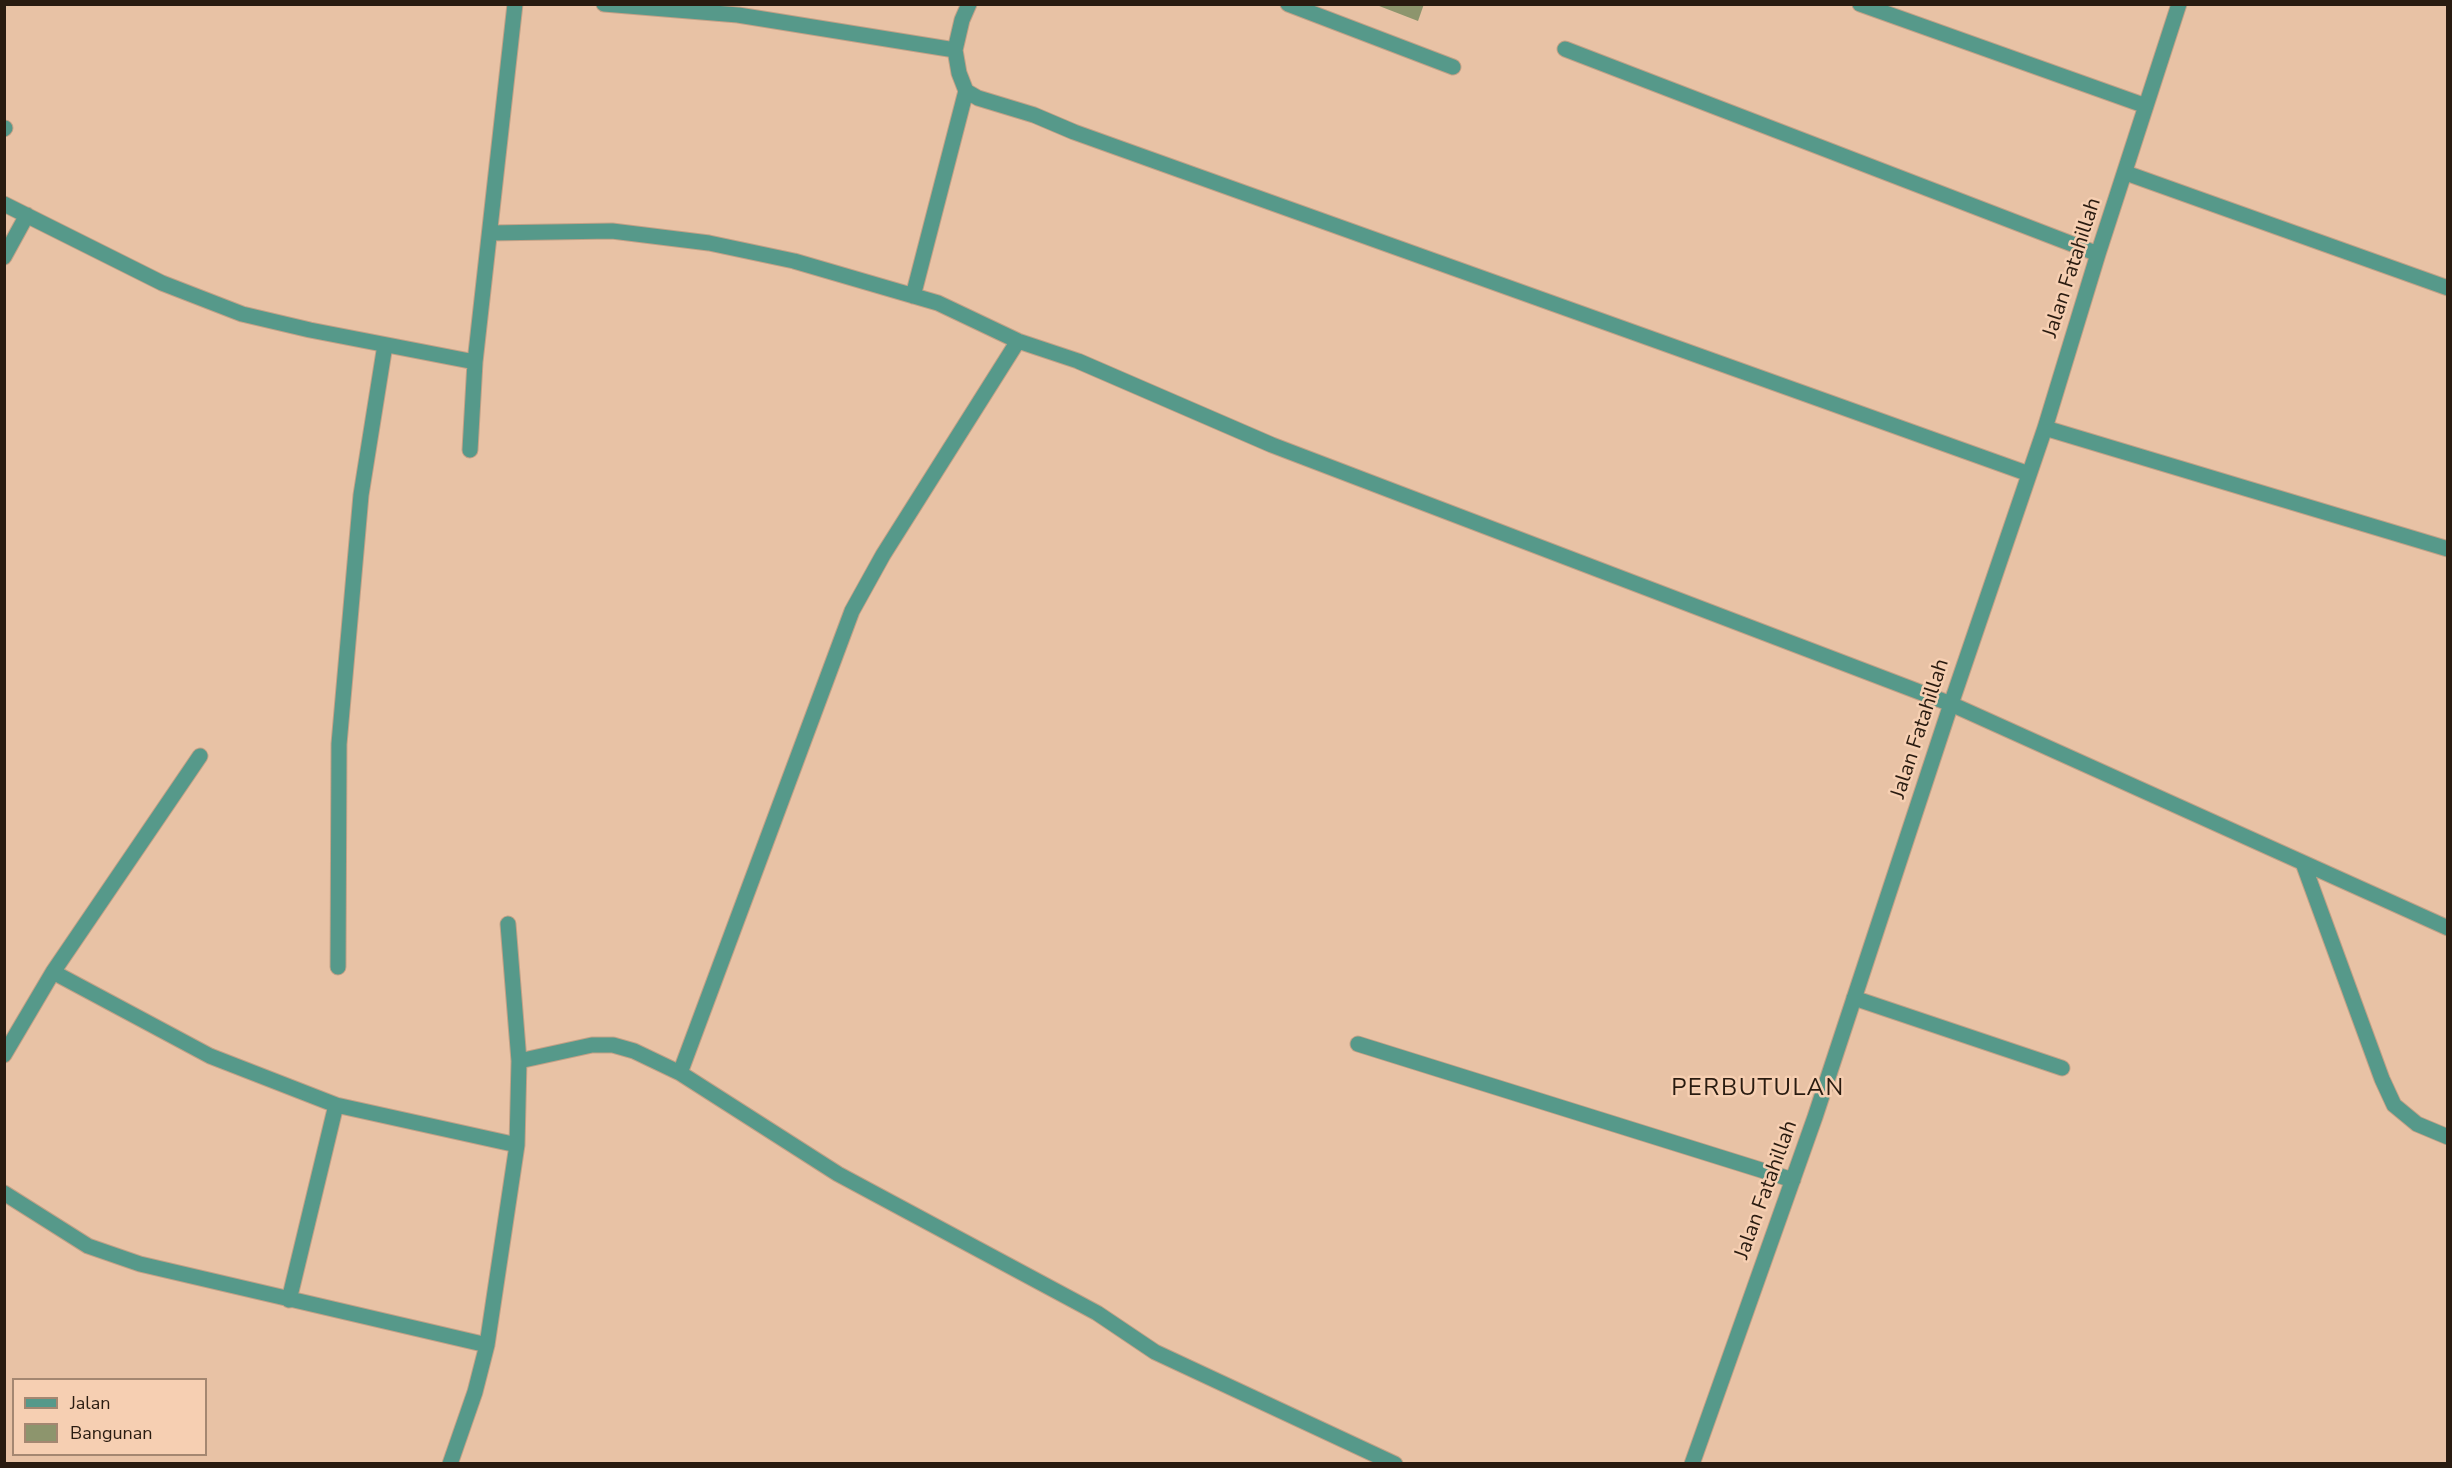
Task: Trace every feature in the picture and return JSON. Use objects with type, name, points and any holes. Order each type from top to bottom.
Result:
[{"type":"street","points":[[470,450],[475,362],[515,4]]},
{"type":"street","points":[[604,4],[738,15],[955,50]]},
{"type":"street","points":[[913,296],[966,91],[959,73],[955,50],[962,20],[969,4]]},
{"type":"street","points":[[1288,4],[1453,67]]},
{"type":"street","points":[[1860,4],[2146,106]]},
{"type":"street","name":"Jalan Fatahillah","points":[[1692,1464],[1793,1180],[2045,428],[2098,254],[2179,4]]},
{"type":"street","points":[[1565,49],[2098,254]]},
{"type":"street","points":[[966,91],[978,98],[1034,115],[1074,132],[2028,474]]},
{"type":"street","points":[[2126,173],[2448,288]]},
{"type":"street","points":[[4,204],[162,283],[242,314],[475,362]]},
{"type":"street","points":[[4,257],[27,215]]},
{"type":"street","points":[[490,233],[612,231],[709,243],[794,261],[938,303],[1018,341],[1078,361],[1282,450],[1951,704],[2448,928]]},
{"type":"street","points":[[680,1072],[852,611],[882,555],[1018,341]]},
{"type":"street","points":[[338,967],[339,744],[361,495],[385,345]]},
{"type":"street","points":[[2045,428],[2448,549]]},
{"type":"street","points":[[4,1055],[53,972],[200,756]]},
{"type":"street","points":[[2303,863],[2394,1106],[2417,1124],[2448,1137]]},
{"type":"street","points":[[450,1464],[475,1392],[487,1346],[517,1145],[519,1061],[507,924]]},
{"type":"street","points":[[53,972],[210,1056],[336,1106],[517,1145]]},
{"type":"street","points":[[1854,998],[2062,1068]]},
{"type":"street","points":[[1358,1044],[1793,1180]]},
{"type":"street","points":[[519,1061],[592,1045],[613,1045],[634,1051],[680,1072],[838,1174],[1097,1313],[1155,1353],[1395,1464]]},
{"type":"street","points":[[289,1300],[336,1106]]},
{"type":"street","points":[[4,1193],[88,1246],[140,1264],[487,1346]]},
{"type":"building","points":[[1374,4],[1424,4],[1418,21]]},
{"type":"district","name":"PERBUTULAN","points":[[1758,1089]]}]
